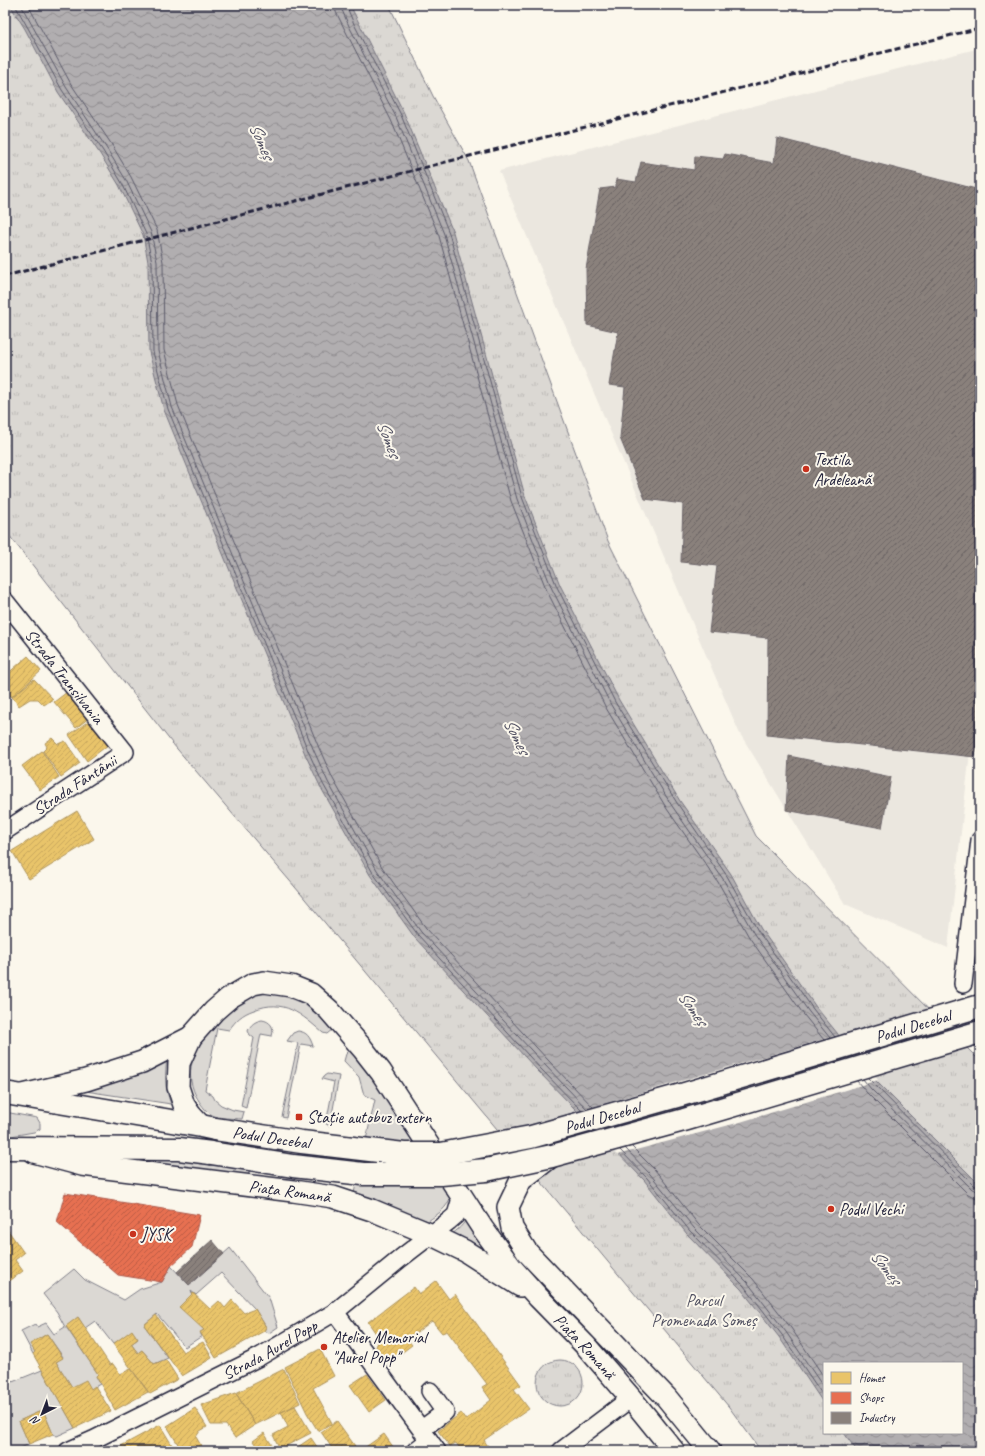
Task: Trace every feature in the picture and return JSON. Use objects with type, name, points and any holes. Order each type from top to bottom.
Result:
[{"type":"main road","name":"Podul Decebal","points":[[208,1127],[302,1142],[404,1154],[441,1154],[531,1137],[688,1093],[980,1006]]},
{"type":"main road","name":"Podul Decebal","points":[[211,1153],[293,1166],[363,1174],[441,1174],[479,1171],[552,1156],[684,1120],[980,1032]]},
{"type":"main road","name":"Piața Romană","points":[[14,1094],[208,1127]]},
{"type":"main road","name":"Piața Romană","points":[[13,1148],[179,1149],[211,1153]]},
{"type":"street","name":"Strada Transilvania","points":[[5,601],[125,752]]},
{"type":"street","name":"Strada Fântânii","points":[[5,831],[125,752]]},
{"type":"street","points":[[963,984],[980,840]]},
{"type":"street","name":"Piața Romană","points":[[208,1127],[190,1114],[184,1105],[178,1087],[179,1063],[191,1037],[214,1011],[229,998],[253,984],[264,982],[291,986],[311,994],[329,1010],[381,1072],[483,1229],[507,1260],[538,1297],[586,1346],[674,1451]]},
{"type":"street","name":"Piața Romană","points":[[14,1094],[86,1080],[142,1062],[191,1037]]},
{"type":"street","name":"Piața Romană","points":[[13,1148],[82,1165],[293,1190],[333,1197],[372,1210],[432,1235],[465,1251],[538,1297]]},
{"type":"street","name":"Podul Decebal","points":[[552,1156],[521,1180],[508,1207],[512,1228],[527,1252],[666,1397],[710,1451]]},
{"type":"street","name":"Strada Aurel Popp","points":[[68,1451],[98,1446],[259,1357],[335,1312],[456,1215],[462,1195]]},
{"type":"street","points":[[335,1312],[429,1440]]},
{"type":"street","points":[[414,1451],[429,1440],[445,1412],[430,1391]]},
{"type":"street","points":[[561,1451],[631,1398]]},
{"type":"shaded area","name":"Textila Ardeleană","points":[[980,48],[980,663],[948,948],[845,904],[739,732],[499,171]]},
{"type":"green space","name":"Parcul Promenada Someș","points":[[5,5],[389,5],[433,96],[469,161],[608,541],[756,836],[980,1061],[980,1451],[761,1451],[729,1407],[295,887],[172,743],[5,530]]},
{"type":"green space","points":[[268,990],[315,1005],[333,1029],[327,1034],[323,1033],[292,1010],[274,1006],[265,1007],[246,1013],[237,1020],[229,1030],[217,1028],[205,1090],[221,1105],[233,1110],[244,1112],[242,1119],[223,1118],[212,1115],[201,1104],[192,1086],[191,1067],[197,1049],[208,1032],[229,1008],[243,999]]},
{"type":"green space","points":[[262,1020],[271,1025],[273,1033],[272,1036],[261,1034],[246,1108],[241,1106],[254,1038],[248,1031],[253,1024]]},
{"type":"green space","points":[[298,1031],[304,1032],[308,1036],[313,1046],[301,1044],[286,1118],[282,1117],[298,1043],[287,1041],[293,1033]]},
{"type":"green space","points":[[352,1048],[451,1195],[448,1204],[428,1221],[358,1199],[354,1193],[375,1100],[364,1095],[359,1077],[344,1061],[346,1054]]},
{"type":"green space","points":[[167,1057],[166,1081],[167,1092],[171,1104],[85,1091]]},
{"type":"green space","points":[[327,1074],[339,1076],[330,1126],[326,1124],[334,1082],[322,1079]]},
{"type":"green space","points":[[5,1112],[37,1118],[40,1123],[40,1129],[34,1132],[5,1137]]},
{"type":"green space","points":[[172,1158],[251,1169],[247,1177],[111,1160]]},
{"type":"green space","points":[[469,1214],[501,1262],[449,1236],[460,1227]]},
{"type":"green space","points":[[230,1248],[269,1298],[278,1327],[269,1333],[264,1331],[266,1327],[255,1309],[221,1273],[196,1295],[191,1291],[204,1330],[200,1333],[202,1336],[185,1347],[157,1314],[144,1325],[168,1358],[154,1364],[142,1350],[138,1353],[131,1344],[138,1339],[132,1331],[113,1344],[95,1321],[85,1328],[78,1317],[66,1327],[98,1374],[96,1376],[100,1384],[91,1389],[72,1387],[56,1362],[63,1357],[47,1334],[31,1344],[35,1352],[33,1354],[21,1331],[35,1324],[37,1327],[46,1323],[54,1334],[65,1327],[57,1312],[43,1294],[74,1269],[85,1280],[124,1300],[140,1289],[162,1282],[171,1266],[189,1285]]},
{"type":"green space","points":[[555,1360],[565,1360],[573,1364],[579,1370],[583,1378],[583,1388],[579,1396],[573,1402],[565,1406],[555,1406],[547,1402],[541,1396],[537,1388],[537,1378],[541,1370],[547,1364]]},
{"type":"green space","points":[[42,1370],[75,1428],[57,1436],[53,1434],[43,1410],[19,1421],[29,1444],[15,1451],[5,1451],[5,1385]]},
{"type":"water","name":"Someș","points":[[10,5],[350,5],[404,113],[453,232],[525,496],[560,585],[619,700],[680,801],[731,874],[761,929],[816,1007],[877,1082],[980,1185],[980,1451],[857,1451],[845,1434],[963,1434],[963,1362],[823,1362],[823,1403],[779,1337],[741,1289],[687,1234],[644,1180],[537,1070],[415,938],[370,875],[320,786],[305,754],[164,410],[149,352],[148,262],[143,235],[119,185],[58,92],[25,29]]},
{"type":"pier","points":[[841,1034],[878,1080],[737,1123],[617,1155],[575,1112]]},
{"type":"building: Homes","points":[[28,656],[41,671],[12,697],[5,690],[5,676]]},
{"type":"building: Homes","points":[[34,679],[53,699],[44,705],[38,699],[30,699],[19,706],[12,697]]},
{"type":"building: Homes","points":[[67,692],[89,718],[76,728],[54,702]]},
{"type":"building: Homes","points":[[90,720],[108,745],[87,761],[69,735]]},
{"type":"building: Homes","points":[[52,738],[58,744],[65,741],[80,763],[61,777],[43,751],[47,747],[45,743]]},
{"type":"building: Homes","points":[[42,751],[59,777],[40,790],[22,766]]},
{"type":"building: Homes","points":[[77,811],[94,839],[29,879],[12,851]]},
{"type":"building: Homes","points":[[5,1226],[24,1253],[15,1260],[23,1271],[7,1283],[5,1281]]},
{"type":"building: Homes","points":[[436,1281],[449,1299],[455,1294],[521,1385],[514,1389],[529,1409],[484,1440],[489,1448],[486,1451],[462,1451],[456,1443],[450,1446],[438,1431],[461,1413],[466,1420],[491,1400],[482,1387],[487,1384],[447,1331],[442,1333],[432,1321],[407,1339],[412,1345],[388,1363],[376,1347],[379,1338],[368,1322],[414,1287],[419,1294]]},
{"type":"building: Homes","points":[[193,1293],[210,1309],[219,1301],[225,1308],[232,1300],[244,1313],[255,1309],[266,1327],[264,1331],[216,1358],[200,1332],[204,1330],[179,1307]]},
{"type":"building: Homes","points":[[156,1315],[183,1352],[203,1342],[212,1358],[182,1376],[144,1325]]},
{"type":"building: Homes","points":[[78,1317],[110,1365],[113,1364],[120,1374],[131,1369],[148,1392],[115,1410],[96,1376],[98,1374],[66,1326]]},
{"type":"building: Homes","points":[[132,1330],[138,1339],[131,1344],[138,1353],[142,1350],[154,1364],[166,1360],[178,1379],[150,1394],[113,1344]]},
{"type":"building: Homes","points":[[47,1334],[63,1358],[56,1362],[72,1387],[86,1380],[91,1389],[95,1386],[111,1411],[75,1428],[33,1354],[35,1352],[30,1344]]},
{"type":"building: Homes","points":[[320,1349],[334,1376],[313,1388],[332,1423],[318,1431],[307,1413],[285,1367]]},
{"type":"building: Homes","points":[[284,1369],[300,1403],[255,1425],[236,1393]]},
{"type":"building: Homes","points":[[367,1374],[386,1400],[369,1412],[350,1385]]},
{"type":"building: Homes","points":[[236,1393],[255,1425],[235,1438],[226,1425],[211,1425],[201,1405]]},
{"type":"building: Homes","points":[[295,1406],[311,1433],[280,1449],[273,1435],[288,1427],[281,1412]]},
{"type":"building: Homes","points":[[195,1408],[207,1427],[200,1431],[196,1437],[203,1449],[201,1451],[182,1451],[167,1426]]},
{"type":"building: Homes","points":[[43,1410],[53,1434],[29,1444],[19,1421]]},
{"type":"building: Homes","points":[[337,1421],[355,1446],[349,1451],[334,1451],[321,1432]]},
{"type":"building: Homes","points":[[160,1425],[172,1445],[159,1451],[125,1451],[121,1446]]},
{"type":"building: Homes","points":[[264,1433],[276,1451],[260,1451],[253,1441]]},
{"type":"building: Homes","points":[[384,1434],[396,1451],[360,1451]]},
{"type":"building: Homes","points":[[311,1438],[320,1451],[292,1451]]},
{"type":"building: Shops","name":"JYSK","points":[[65,1193],[200,1215],[192,1247],[171,1266],[162,1282],[118,1275],[57,1222]]},
{"type":"building: Industry","name":"Textila Ardeleană","points":[[777,138],[980,190],[980,723],[975,757],[767,735],[768,638],[709,632],[717,566],[681,562],[683,504],[645,499],[620,438],[625,387],[609,385],[618,332],[587,325],[586,269],[600,189],[616,187],[616,179],[636,182],[641,162],[694,170],[695,156],[723,159],[725,154],[774,163]]},
{"type":"building: Industry","points":[[789,756],[891,777],[882,828],[786,810]]},
{"type":"building: Industry","points":[[212,1240],[224,1254],[189,1285],[177,1272]]},
{"type":"railway","points":[[5,276],[450,161],[980,28]]},
{"type":"place","name":"Textila Ardeleană","points":[[806,469]]},
{"type":"place","name":"Stație autobuz extern","points":[[299,1117]]},
{"type":"place","name":"Podul Vechi","points":[[831,1209]]},
{"type":"place","name":"JYSK","points":[[133,1234]]},
{"type":"place","name":"Atelier Memorial \"Aurel Popp\"","points":[[324,1347]]}]
